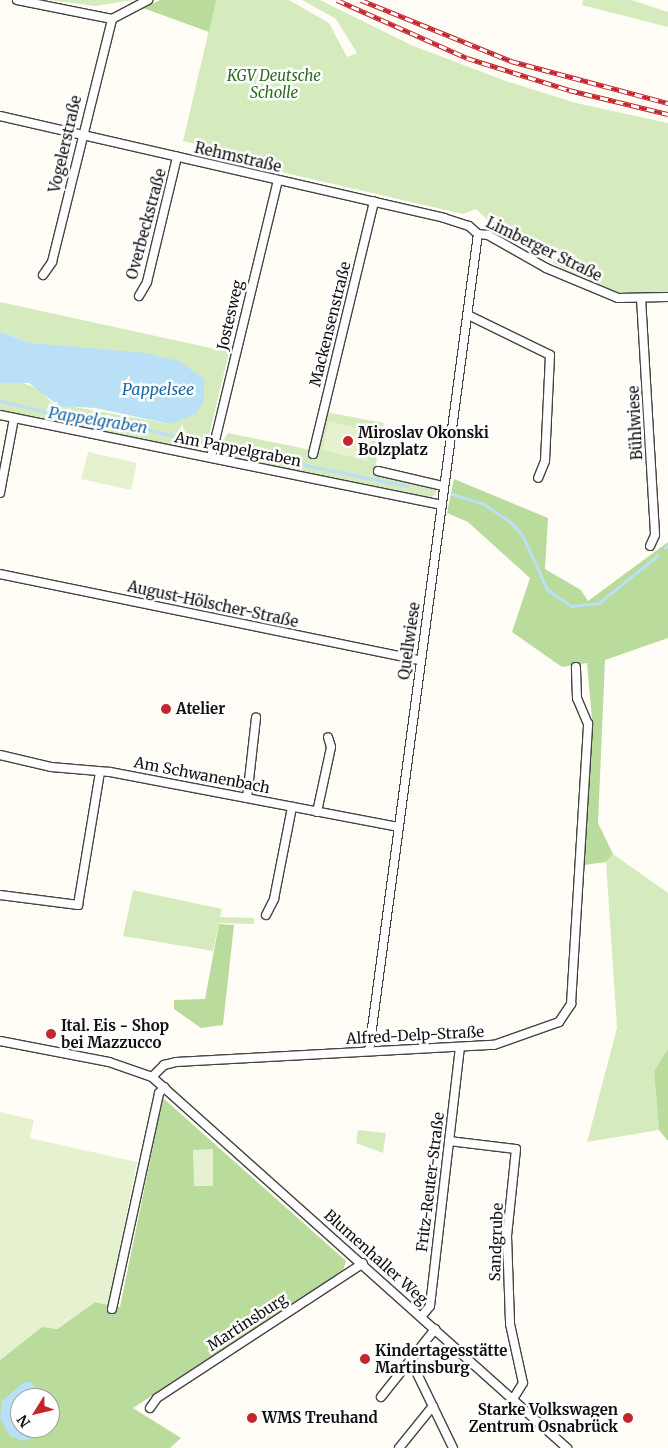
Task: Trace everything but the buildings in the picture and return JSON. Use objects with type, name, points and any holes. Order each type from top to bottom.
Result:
[{"type":"street","points":[[17,0],[112,19],[148,0]]},
{"type":"street","name":"Vogelerstraße","points":[[43,275],[52,262],[81,136],[112,19]]},
{"type":"street","name":"Rehmstraße","points":[[0,116],[81,136],[374,201],[469,226]]},
{"type":"street","name":"Overbeckstraße","points":[[140,296],[147,282],[178,157]]},
{"type":"street","name":"Jostesweg","points":[[211,457],[278,180]]},
{"type":"street","name":"Mackensenstraße","points":[[313,454],[374,201]]},
{"type":"street","name":"Limberger Straße","points":[[469,226],[478,234],[488,235],[584,286],[618,298],[668,297]]},
{"type":"street","name":"Quellwiese","points":[[369,1051],[440,506],[478,234]]},
{"type":"street","name":"Bühlwiese","points":[[641,298],[655,535],[650,546]]},
{"type":"street","points":[[468,315],[550,355],[545,461],[538,478]]},
{"type":"street","name":"Am Pappelgraben","points":[[0,415],[211,457],[440,506]]},
{"type":"street","points":[[0,493],[14,418]]},
{"type":"street","points":[[378,472],[443,486]]},
{"type":"street","name":"August-Hölscher-Straße","points":[[0,574],[420,660]]},
{"type":"street","name":"Alfred-Delp-Straße","points":[[152,1077],[164,1065],[176,1062],[494,1045],[559,1022],[570,1004],[588,724],[577,698],[576,667]]},
{"type":"street","points":[[247,798],[256,718]]},
{"type":"street","points":[[316,812],[331,747],[328,737]]},
{"type":"street","name":"Am Schwanenbach","points":[[0,756],[247,798],[398,827]]},
{"type":"street","points":[[0,895],[78,905],[100,772]]},
{"type":"street","points":[[266,915],[274,899],[292,807]]},
{"type":"street","name":"Blumenhaller Weg","points":[[0,1041],[108,1062],[152,1077],[363,1263],[567,1448]]},
{"type":"street","name":"Fritz-Reuter-Straße","points":[[421,1317],[430,1306],[460,1048]]},
{"type":"street","points":[[112,1309],[160,1093],[165,1087]]},
{"type":"street","name":"Sandgrube","points":[[448,1142],[516,1149],[508,1256],[510,1324],[523,1384],[513,1399]]},
{"type":"street","name":"Martinsburg","points":[[150,1408],[157,1398],[363,1263]]},
{"type":"street","points":[[381,1397],[435,1330]]},
{"type":"street","points":[[410,1359],[453,1448]]},
{"type":"street","points":[[400,1448],[433,1406]]},
{"type":"green space","points":[[50,0],[134,0],[95,6]]},
{"type":"green space","points":[[160,0],[216,0],[209,32],[143,8]]},
{"type":"green space","name":"KGV Deutsche Scholle","points":[[216,0],[289,0],[329,23],[347,57],[357,53],[336,19],[302,0],[320,0],[411,45],[506,81],[576,103],[668,123],[668,292],[620,293],[583,280],[503,235],[476,209],[463,214],[260,167],[261,159],[183,141]]},
{"type":"green space","points":[[583,0],[631,0],[668,12],[668,27],[582,5]]},
{"type":"green space","points":[[0,302],[229,352],[206,448],[199,452],[0,411],[0,383],[17,381],[39,389],[52,403],[170,424],[165,357],[31,343],[0,332]]},
{"type":"green space","points":[[326,412],[384,423],[375,468],[378,474],[437,486],[436,494],[427,500],[224,457],[218,448],[228,433],[316,451]]},
{"type":"green space","name":"Miroslav Okonski Bolzplatz","points":[[329,421],[373,432],[367,461],[322,450]]},
{"type":"green space","points":[[88,452],[137,463],[131,490],[81,479]]},
{"type":"green space","points":[[454,479],[548,518],[545,569],[581,590],[588,601],[668,542],[668,638],[605,660],[598,823],[613,854],[606,862],[584,865],[592,719],[587,663],[562,667],[512,632],[530,578],[468,522],[447,513]]},
{"type":"green space","points":[[613,854],[668,893],[668,1049],[654,1071],[659,1130],[587,1142],[617,1028],[606,862]]},
{"type":"green space","points":[[133,890],[222,909],[220,917],[254,918],[254,924],[219,923],[213,951],[123,936]]},
{"type":"green space","points":[[219,924],[234,925],[223,1025],[201,1028],[174,1009],[174,1000],[205,999]]},
{"type":"green space","points":[[668,1049],[668,1141],[659,1130],[654,1071]]},
{"type":"green space","points":[[163,1098],[346,1261],[343,1271],[133,1408],[181,1438],[170,1448],[0,1448],[0,1360],[42,1326],[57,1329],[95,1302],[120,1307]]},
{"type":"green space","points":[[0,1112],[34,1120],[30,1138],[137,1162],[108,1305],[95,1302],[57,1329],[42,1327],[0,1360]]},
{"type":"green space","points":[[358,1130],[386,1133],[383,1153],[356,1143]]},
{"type":"green space","points":[[213,1149],[213,1186],[194,1186],[193,1150]]},
{"type":"water","name":"Pappelsee","points":[[0,332],[31,343],[146,353],[179,361],[204,379],[204,401],[196,414],[170,424],[95,408],[59,406],[29,383],[0,383]]},
{"type":"water","points":[[24,1382],[31,1382],[35,1388],[17,1388]]},
{"type":"water","points":[[10,1394],[10,1436],[0,1418],[2,1401]]},
{"type":"water","points":[[16,1438],[33,1438],[24,1441]]},
{"type":"waterway","name":"Pappelgraben","points":[[0,401],[68,417],[94,416],[195,441]]},
{"type":"waterway","name":"Pappelgraben","points":[[238,451],[407,486]]},
{"type":"waterway","name":"Pappelgraben","points":[[452,494],[484,504],[511,522],[523,536],[548,590],[572,606],[599,603],[657,556]]},
{"type":"railway","points":[[337,0],[467,58],[569,90],[668,114]]},
{"type":"railway","points":[[361,0],[511,61],[668,103]]},
{"type":"place","name":"Miroslav Okonski Bolzplatz","points":[[348,441]]},
{"type":"place","name":"Atelier","points":[[166,709]]},
{"type":"place","name":"Ital. Eis - Shop bei Mazzucco","points":[[51,1034]]},
{"type":"place","name":"Kindertagesstätte Martinsburg","points":[[365,1359]]},
{"type":"place","name":"WMS Treuhand","points":[[252,1418]]},
{"type":"place","name":"Starke Volkswagen Zentrum Osnabrück","points":[[628,1418]]}]
